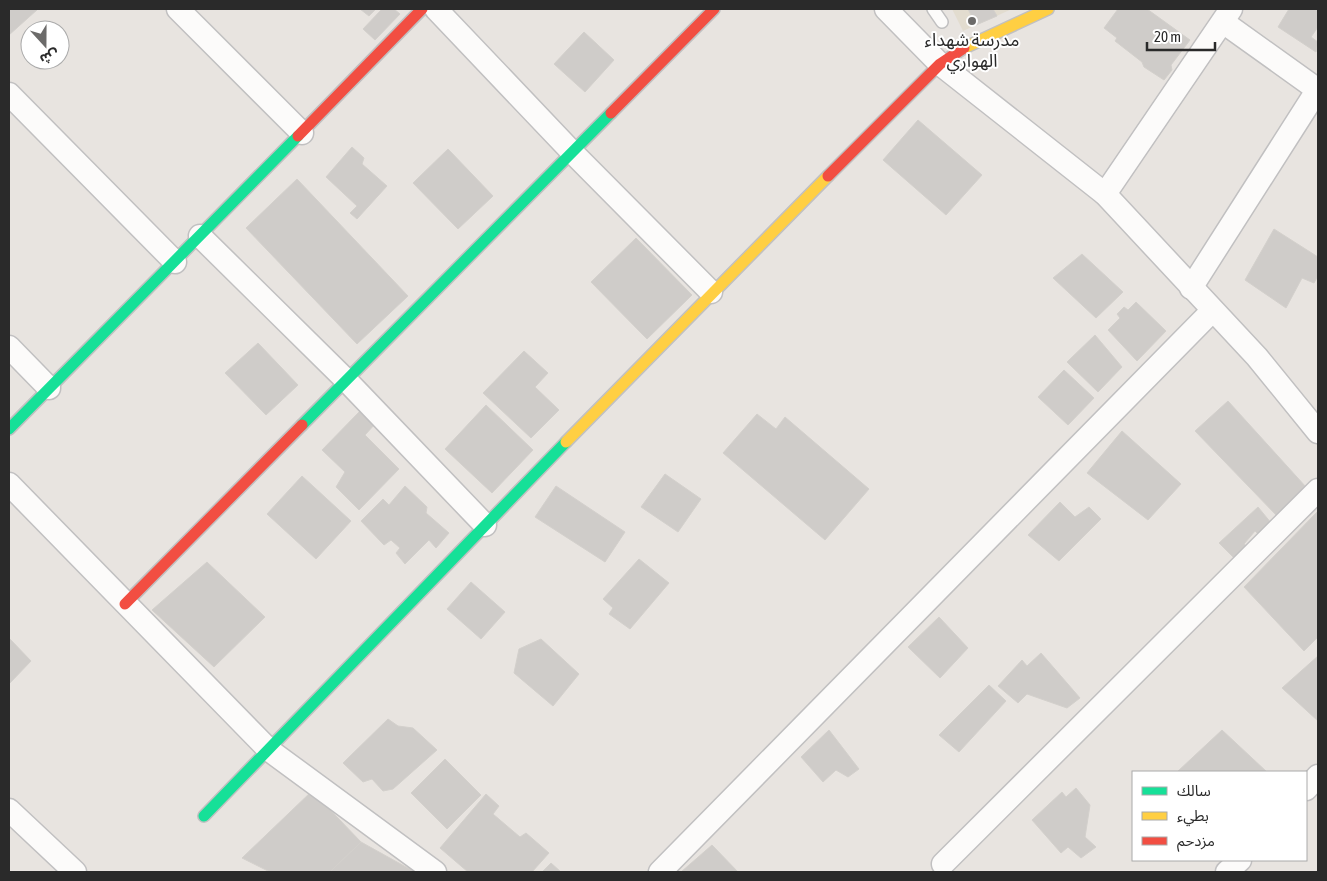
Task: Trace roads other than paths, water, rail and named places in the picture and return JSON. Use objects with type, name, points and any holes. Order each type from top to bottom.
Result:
[{"type":"street","points":[[178,9],[302,133]]},
{"type":"street","points":[[9,429],[422,9]]},
{"type":"street","points":[[436,9],[572,152],[711,292]]},
{"type":"street","points":[[125,604],[714,9]]},
{"type":"street","points":[[886,9],[940,64],[1105,194],[1212,311],[1257,357],[1318,432]]},
{"type":"street","points":[[204,816],[711,292],[940,64],[971,43],[1048,9]]},
{"type":"street","points":[[1105,194],[1227,16],[1318,89],[1191,288]]},
{"type":"street","points":[[9,94],[175,262]]},
{"type":"street","points":[[200,236],[346,380],[485,525]]},
{"type":"street","points":[[660,872],[1212,311]]},
{"type":"street","points":[[9,347],[49,388]]},
{"type":"street","points":[[9,484],[269,750],[435,872]]},
{"type":"street","points":[[943,864],[1318,490]]},
{"type":"street","points":[[1307,788],[1318,776]]},
{"type":"street","points":[[9,810],[75,872]]},
{"type":"lane","points":[[933,9],[942,22]]},
{"type":"place","name":"مدرسة شهداء الهواري","points":[[972,21]]}]
